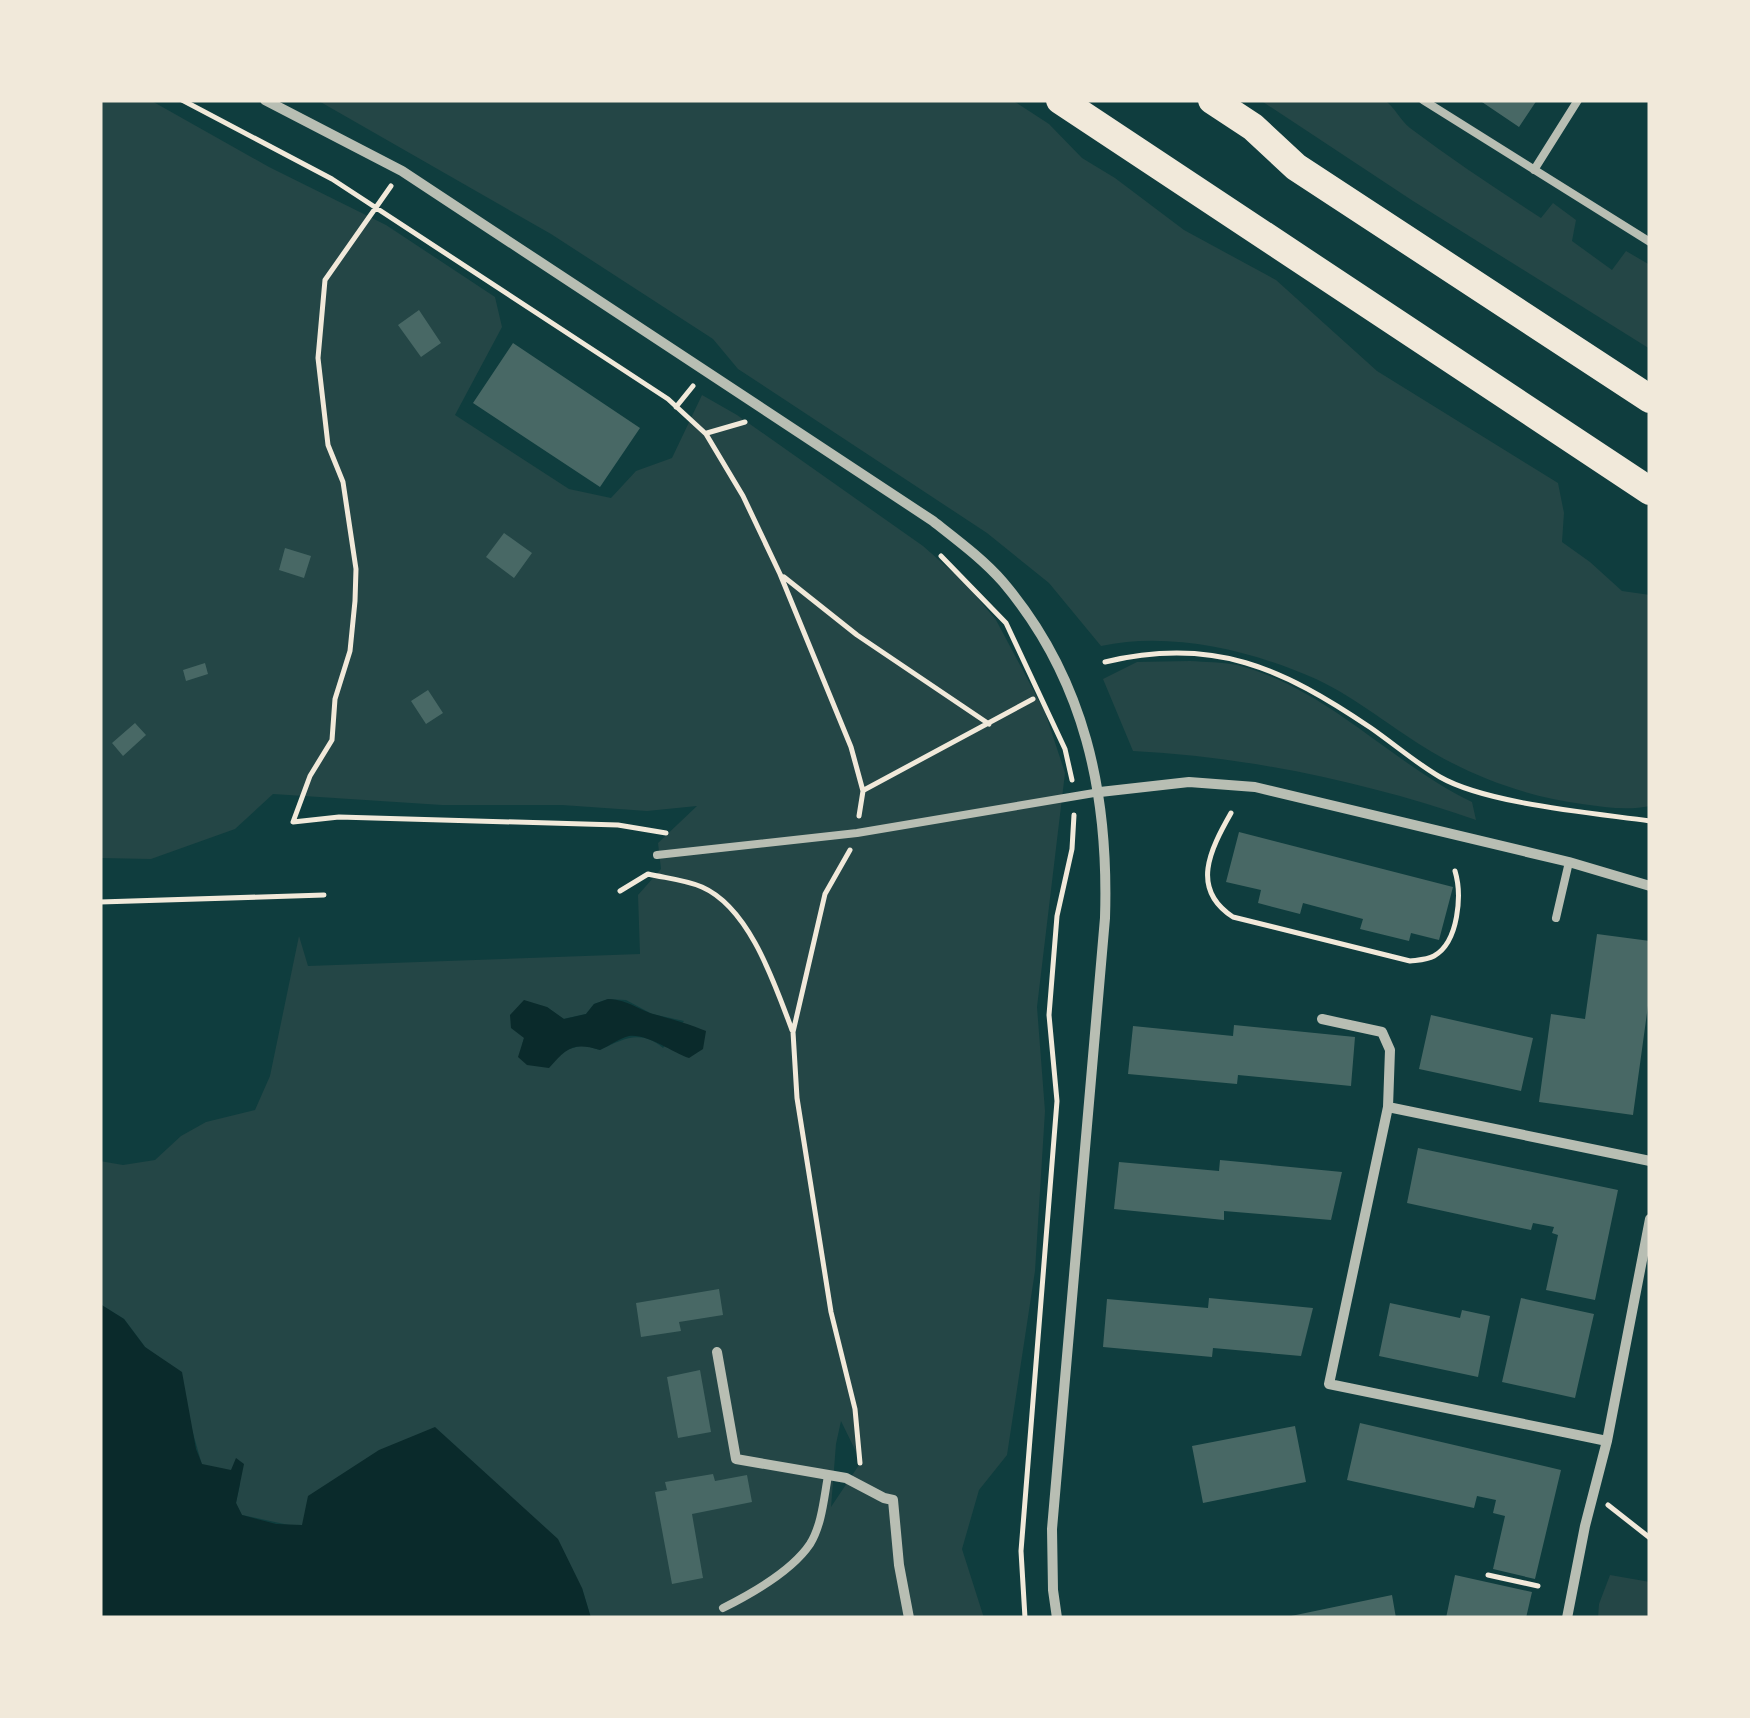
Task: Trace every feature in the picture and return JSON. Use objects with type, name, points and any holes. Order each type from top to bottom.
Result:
[{"type":"highway","points":[[1060,100],[1650,490]]},
{"type":"highway","points":[[1212,100],[1252,127],[1296,166],[1650,399]]},
{"type":"street","points":[[266,100],[402,171],[933,521],[1001,580],[1033,622],[1088,740],[1100,792],[1107,865],[1052,1530],[1053,1590],[1058,1618]]},
{"type":"street","points":[[1100,792],[1189,782],[1255,787],[1568,862],[1650,886]]},
{"type":"street","points":[[1322,1018],[1382,1032],[1390,1050],[1388,1106],[1328,1384],[1607,1441]]},
{"type":"street","points":[[1388,1106],[1650,1161]]},
{"type":"street","points":[[1567,1618],[1607,1441],[1650,1219]]},
{"type":"street","points":[[717,1352],[736,1459],[846,1478],[893,1500],[909,1618]]},
{"type":"lane","points":[[1422,100],[1650,242]]},
{"type":"lane","points":[[1534,170],[1578,100]]},
{"type":"lane","points":[[657,854],[857,834],[1100,792]]},
{"type":"lane","points":[[1556,918],[1568,862]]},
{"type":"lane","points":[[722,1608],[756,1592],[810,1544],[828,1476]]},
{"type":"path","points":[[182,100],[332,179],[676,408],[706,434],[743,496],[780,574],[850,746],[863,791],[1033,699]]},
{"type":"path","points":[[402,171],[326,280],[318,358],[328,445],[344,482],[356,570],[356,601],[350,651],[335,699],[332,740],[310,776],[292,822],[339,817],[618,824],[668,834]]},
{"type":"path","points":[[676,408],[705,370]]},
{"type":"path","points":[[706,434],[752,420]]},
{"type":"path","points":[[936,550],[1006,623],[1065,749],[1075,796],[1072,849],[1057,916],[1049,1015],[1057,1101],[1021,1551],[1024,1618]]},
{"type":"path","points":[[780,574],[858,636],[989,724]]},
{"type":"path","points":[[1106,662],[1145,652],[1222,654],[1305,684],[1441,778],[1475,791],[1558,808],[1650,820]]},
{"type":"path","points":[[1231,813],[1212,846],[1207,878],[1211,899],[1233,917],[1410,962],[1432,958],[1450,936],[1460,891],[1455,871]]},
{"type":"path","points":[[845,818],[859,814]]},
{"type":"path","points":[[857,834],[826,894],[793,1032],[798,1098],[831,1312],[855,1409],[861,1465],[884,1498]]},
{"type":"path","points":[[620,891],[648,874],[703,888],[726,904],[755,942],[793,1032]]},
{"type":"path","points":[[100,902],[324,895]]},
{"type":"path","points":[[1594,1494],[1650,1538]]},
{"type":"path","points":[[1488,1575],[1538,1586]]},
{"type":"shaded area","points":[[100,100],[150,100],[269,167],[386,225],[495,297],[502,327],[455,415],[569,489],[611,498],[636,471],[672,458],[702,395],[737,415],[923,546],[965,583],[996,620],[1045,712],[1065,773],[1037,1007],[1045,1111],[1035,1271],[1007,1455],[979,1490],[962,1549],[984,1618],[591,1618],[582,1588],[242,1515],[236,1503],[240,1484],[232,1471],[202,1465],[191,1426],[161,1359],[145,1347],[124,1319],[100,1304],[100,1161],[123,1165],[155,1160],[181,1136],[206,1122],[255,1110],[270,1076],[299,936],[308,966],[640,954],[638,895],[661,869],[658,843],[697,806],[647,811],[562,805],[442,805],[273,794],[235,829],[151,859],[100,858]],"holes":[[[608,999],[626,1000],[652,1014],[684,1021],[663,1048],[639,1037],[600,1050],[583,1045],[566,1050],[522,1045],[547,1007],[563,1019],[586,1014],[594,1004]],[[841,1421],[861,1462],[831,1507],[836,1444]]]},
{"type":"shaded area","points":[[317,100],[1012,100],[1049,124],[1082,158],[1184,230],[1276,280],[1377,371],[1558,483],[1564,513],[1562,542],[1622,591],[1650,595],[1650,806],[1616,808],[1563,801],[1486,778],[1432,752],[1316,679],[1238,652],[1182,642],[1101,646],[1049,583],[987,533],[738,369],[713,339],[551,234]]},
{"type":"shaded area","points":[[1260,100],[1384,100],[1410,128],[1541,218],[1553,203],[1576,220],[1572,241],[1612,270],[1626,251],[1650,265],[1650,349],[1413,201]]},
{"type":"shaded area","points":[[1137,662],[1237,665],[1300,691],[1472,802],[1476,820],[1392,794],[1264,765],[1133,751],[1103,679]]},
{"type":"shaded area","points":[[608,999],[706,1031],[703,1049],[689,1058],[651,1040],[629,1036],[600,1050],[571,1048],[549,1068],[527,1065],[518,1057],[524,1038],[511,1028],[510,1015],[524,1000],[547,1007],[564,1019],[586,1014],[594,1004]]},
{"type":"shaded area","points":[[100,1304],[124,1319],[145,1347],[182,1372],[202,1464],[231,1470],[236,1458],[244,1464],[236,1503],[242,1515],[276,1524],[302,1525],[308,1496],[379,1450],[435,1427],[558,1539],[582,1588],[591,1618],[100,1618]]},
{"type":"shaded area","points":[[1610,1575],[1650,1582],[1650,1618],[1598,1618]]},
{"type":"building","points":[[1479,100],[1537,100],[1519,127]]},
{"type":"building","points":[[419,310],[441,343],[421,357],[398,325]]},
{"type":"building","points":[[513,343],[640,428],[600,487],[473,403]]},
{"type":"building","points":[[504,533],[532,553],[514,578],[486,557]]},
{"type":"building","points":[[285,548],[311,556],[304,578],[279,570]]},
{"type":"building","points":[[205,663],[208,674],[186,681],[183,670]]},
{"type":"building","points":[[428,690],[443,713],[426,724],[411,701]]},
{"type":"building","points":[[135,723],[146,735],[123,756],[112,743]]},
{"type":"building","points":[[1239,832],[1453,887],[1439,940],[1411,933],[1409,941],[1360,929],[1363,919],[1303,903],[1300,914],[1258,903],[1261,890],[1226,882]]},
{"type":"building","points":[[1597,934],[1650,941],[1650,991],[1633,1115],[1539,1102],[1551,1014],[1585,1019]]},
{"type":"building","points":[[1431,1015],[1533,1038],[1521,1091],[1419,1069]]},
{"type":"building","points":[[1234,1025],[1355,1037],[1351,1086],[1238,1075],[1237,1084],[1128,1074],[1133,1026],[1233,1036]]},
{"type":"building","points":[[1418,1148],[1618,1190],[1595,1300],[1546,1290],[1558,1235],[1552,1233],[1554,1227],[1533,1223],[1531,1230],[1407,1203]]},
{"type":"building","points":[[1220,1160],[1342,1172],[1331,1220],[1224,1211],[1224,1220],[1114,1209],[1119,1162],[1219,1171]]},
{"type":"building","points":[[719,1289],[723,1315],[679,1322],[681,1331],[641,1337],[636,1303]]},
{"type":"building","points":[[1209,1298],[1313,1308],[1301,1356],[1213,1348],[1212,1357],[1103,1347],[1107,1299],[1208,1308]]},
{"type":"building","points":[[1521,1298],[1594,1314],[1575,1398],[1502,1382]]},
{"type":"building","points":[[1390,1303],[1460,1318],[1462,1310],[1490,1316],[1478,1377],[1379,1356]]},
{"type":"building","points":[[700,1370],[711,1432],[678,1438],[667,1377]]},
{"type":"building","points":[[1360,1423],[1561,1470],[1535,1579],[1493,1569],[1505,1516],[1493,1513],[1496,1500],[1477,1496],[1474,1508],[1347,1480]]},
{"type":"building","points":[[1295,1426],[1306,1482],[1203,1503],[1192,1446]]},
{"type":"building","points":[[713,1474],[715,1481],[747,1475],[752,1502],[692,1514],[703,1578],[672,1584],[655,1492],[667,1490],[665,1482]]},
{"type":"building","points":[[1455,1575],[1532,1592],[1526,1618],[1446,1618]]},
{"type":"building","points":[[1392,1595],[1396,1618],[1291,1618],[1291,1616]]}]
